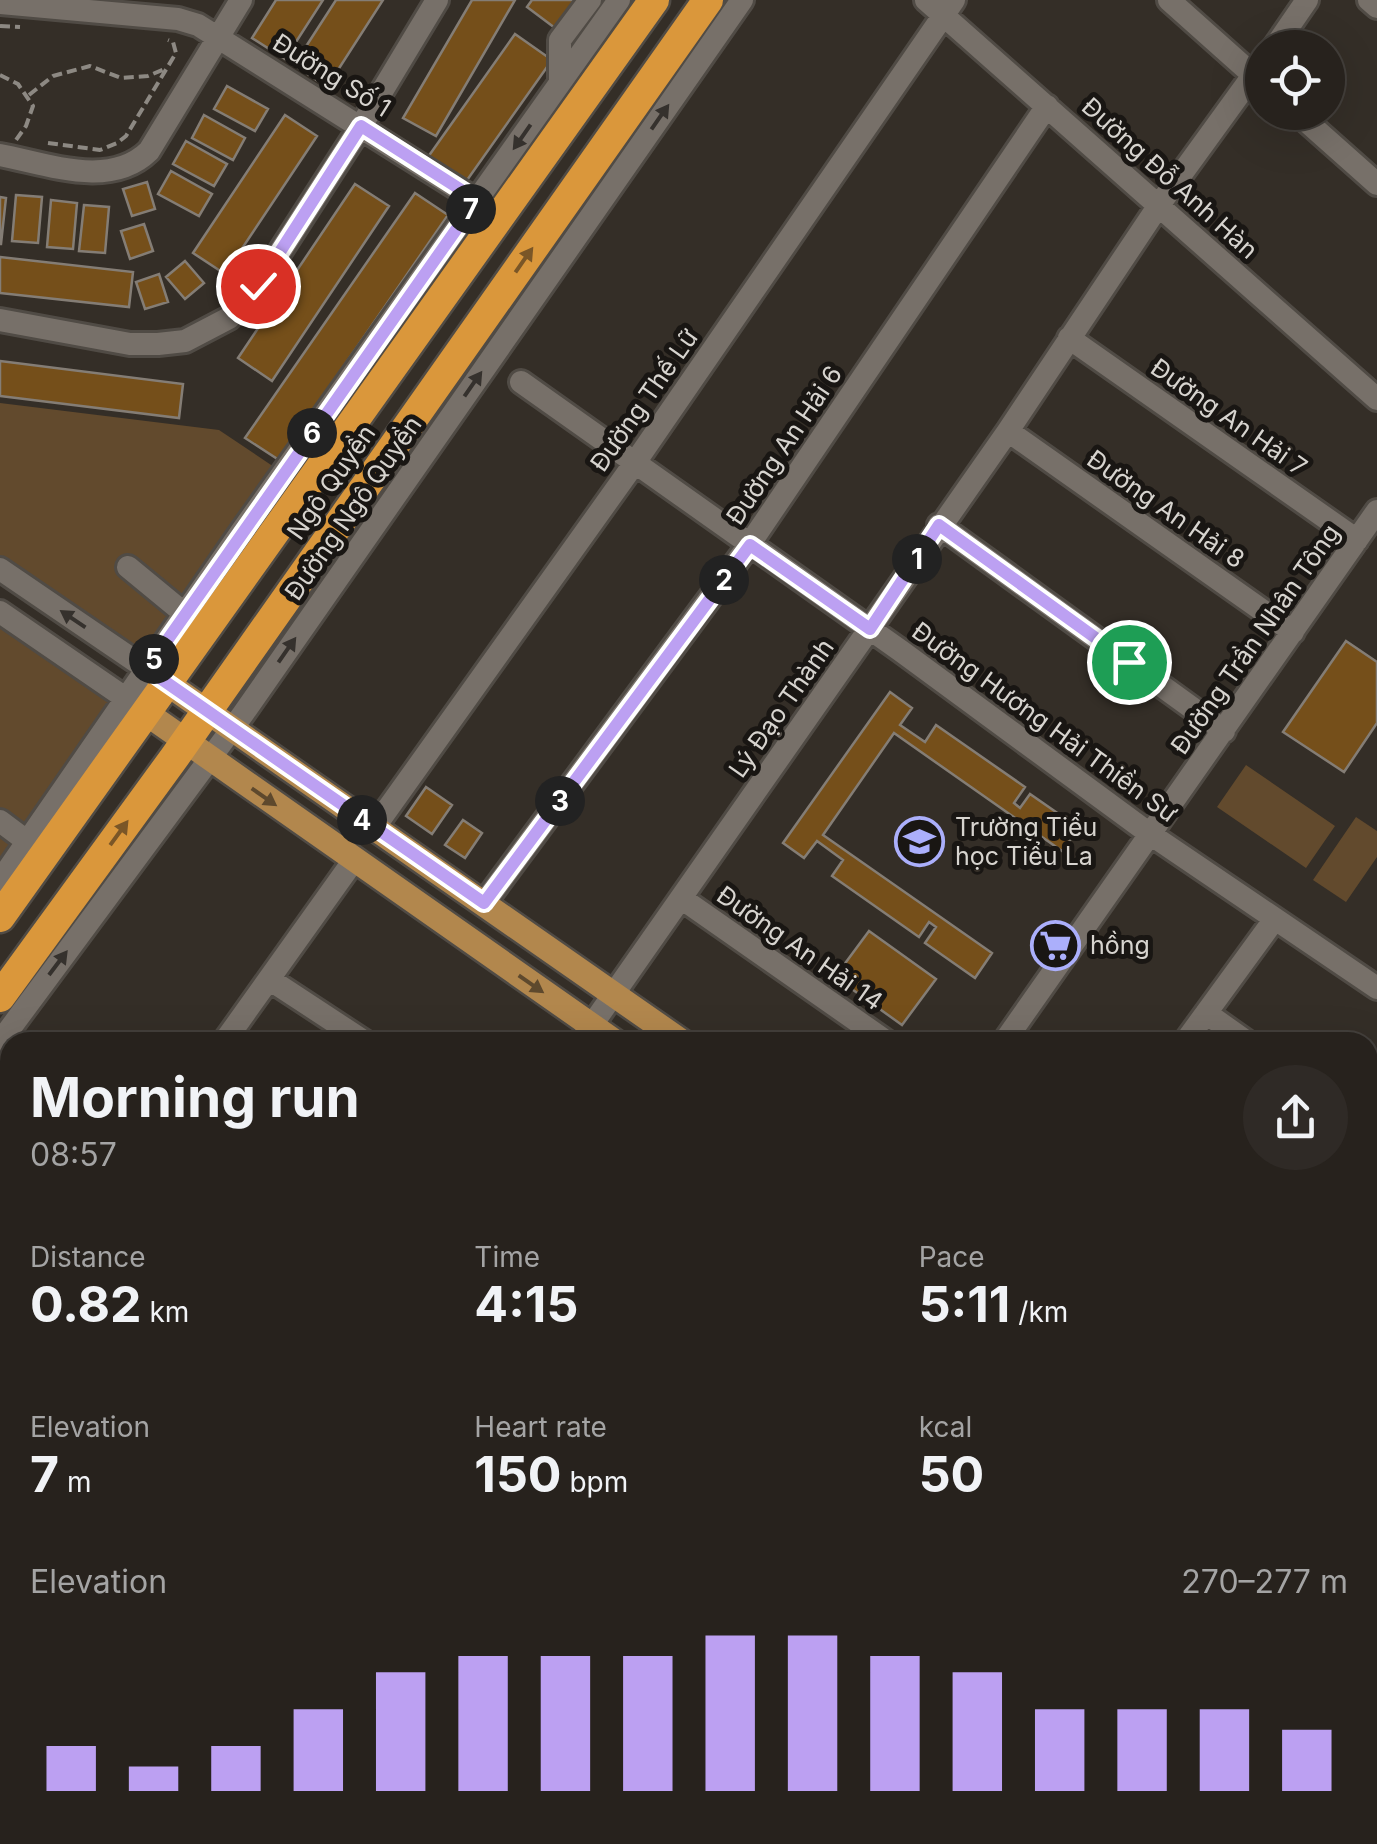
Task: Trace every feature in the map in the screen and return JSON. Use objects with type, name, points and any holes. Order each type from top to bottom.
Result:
[{"type":"highway","name":"Ngô Quyền","points":[[0,917],[136,706],[489,209],[602,17],[654,0]]},
{"type":"highway","name":"Ngô Quyền","points":[[0,997],[197,750],[206,711],[708,0]]},
{"type":"main road","points":[[157,676],[668,1032]]},
{"type":"main road","points":[[136,706],[354,860],[583,1032]]},
{"type":"street","points":[[0,155],[93,172],[126,168],[150,150],[241,0]]},
{"type":"street","points":[[0,320],[130,344],[185,340],[208,332],[228,318],[258,286],[437,0]]},
{"type":"street","points":[[0,570],[157,676],[185,614],[489,209],[560,83],[602,17],[619,0]]},
{"type":"street","name":"Đường Ngô Quyền","points":[[7,1032],[197,750],[231,730],[742,0]]},
{"type":"street","points":[[1169,0],[1245,62]]},
{"type":"street","points":[[1287,30],[1308,0]]},
{"type":"street","points":[[1369,0],[1377,7]]},
{"type":"street","name":"Đường Số 1","points":[[0,3],[178,19],[219,37],[489,209]]},
{"type":"street","name":"Đường Đỗ Anh Hàn","points":[[941,5],[1047,106],[1377,398]]},
{"type":"street","name":"Đường Thế Lữ","points":[[374,828],[634,464],[941,5]]},
{"type":"street","name":"Lý Đạo Thành","points":[[587,1032],[1008,431],[1158,205],[1245,93]]},
{"type":"street","name":"Đường An Hải 6","points":[[484,903],[750,545],[1047,106]]},
{"type":"street","points":[[1316,130],[1377,184]]},
{"type":"street","name":"Đường An Hải 7","points":[[1069,338],[1357,540]]},
{"type":"street","name":"Đường Hương Hải Thiền Sư","points":[[521,382],[870,629],[1150,834],[1377,988]]},
{"type":"street","name":"Đường An Hải 8","points":[[1008,431],[1293,632]]},
{"type":"street","name":"Đường Trần Nhân Tông","points":[[1011,1032],[1377,511]]},
{"type":"street","points":[[939,525],[1224,731]]},
{"type":"street","points":[[128,567],[185,614]]},
{"type":"street","points":[[0,612],[136,706],[0,881]]},
{"type":"street","points":[[0,821],[28,842]]},
{"type":"street","points":[[231,1032],[354,860]]},
{"type":"street","name":"Đường An Hải 14","points":[[682,898],[872,1032]]},
{"type":"street","points":[[1192,1032],[1274,920]]},
{"type":"street","points":[[270,979],[333,1032]]},
{"type":"street","points":[[1206,1013],[1233,1032]]},
{"type":"path","points":[[0,26],[36,28]]},
{"type":"path","points":[[0,75],[18,84],[34,106],[16,140],[100,150],[126,136],[170,67],[176,53],[173,42],[161,36]]},
{"type":"path","points":[[29,95],[53,76],[90,66],[121,78],[148,76],[170,67]]},
{"type":"shaded area","points":[[0,403],[219,430],[283,473],[147,669],[0,569]]},
{"type":"shaded area","points":[[0,612],[127,698],[0,878]]},
{"type":"shaded area","points":[[1246,765],[1335,826],[1306,868],[1217,807]]},
{"type":"shaded area","points":[[1356,817],[1377,831],[1377,857],[1346,902],[1313,880]]},
{"type":"building","points":[[276,0],[323,0],[285,59],[252,38]]},
{"type":"building","points":[[336,0],[383,0],[327,87],[294,65]]},
{"type":"building","points":[[472,0],[515,0],[436,136],[403,118]]},
{"type":"building","points":[[532,0],[582,0],[559,31],[527,7]]},
{"type":"building","points":[[515,34],[552,60],[465,183],[428,157]]},
{"type":"building","points":[[227,86],[268,109],[255,131],[214,109]]},
{"type":"building","points":[[204,115],[245,138],[233,160],[192,138]]},
{"type":"building","points":[[285,115],[317,136],[225,274],[193,253]]},
{"type":"building","points":[[186,141],[227,164],[214,186],[173,164]]},
{"type":"building","points":[[171,171],[212,194],[199,216],[158,194]]},
{"type":"building","points":[[147,182],[155,209],[132,216],[123,189]]},
{"type":"building","points":[[355,184],[389,206],[272,381],[238,358]]},
{"type":"building","points":[[415,193],[448,215],[279,460],[245,438]]},
{"type":"building","points":[[16,195],[42,197],[38,243],[12,241]]},
{"type":"building","points":[[0,197],[6,198],[1,244],[0,244]]},
{"type":"building","points":[[51,200],[77,203],[73,249],[47,247]]},
{"type":"building","points":[[84,205],[109,207],[105,253],[79,251]]},
{"type":"building","points":[[144,224],[153,251],[130,259],[121,231]]},
{"type":"building","points":[[0,257],[133,272],[129,307],[0,293]]},
{"type":"building","points":[[185,261],[204,283],[185,299],[166,277]]},
{"type":"building","points":[[159,274],[168,302],[145,309],[136,282]]},
{"type":"building","points":[[0,361],[183,384],[179,418],[0,396]]},
{"type":"building","points":[[1346,641],[1377,662],[1377,723],[1344,772],[1283,732]]},
{"type":"building","points":[[890,692],[912,708],[900,725],[925,742],[936,725],[1025,787],[1014,803],[1020,808],[1030,794],[1079,828],[1062,851],[894,733],[823,835],[992,953],[975,978],[925,943],[936,927],[929,922],[919,937],[832,876],[843,860],[817,841],[804,858],[783,843]]},
{"type":"building","points":[[426,787],[452,805],[432,834],[406,816]]},
{"type":"building","points":[[463,820],[482,833],[465,858],[445,845]]},
{"type":"building","points":[[869,931],[936,979],[902,1025],[835,977]]},
{"type":"place","name":"Trường Tiểu học Tiểu La","points":[[920,841]]},
{"type":"place","name":"hồng","points":[[1055,945]]},
{"type":"route","points":[[258,286],[361,126],[477,200],[147,669],[484,903],[750,545],[870,629],[939,525],[1129,662]]}]
